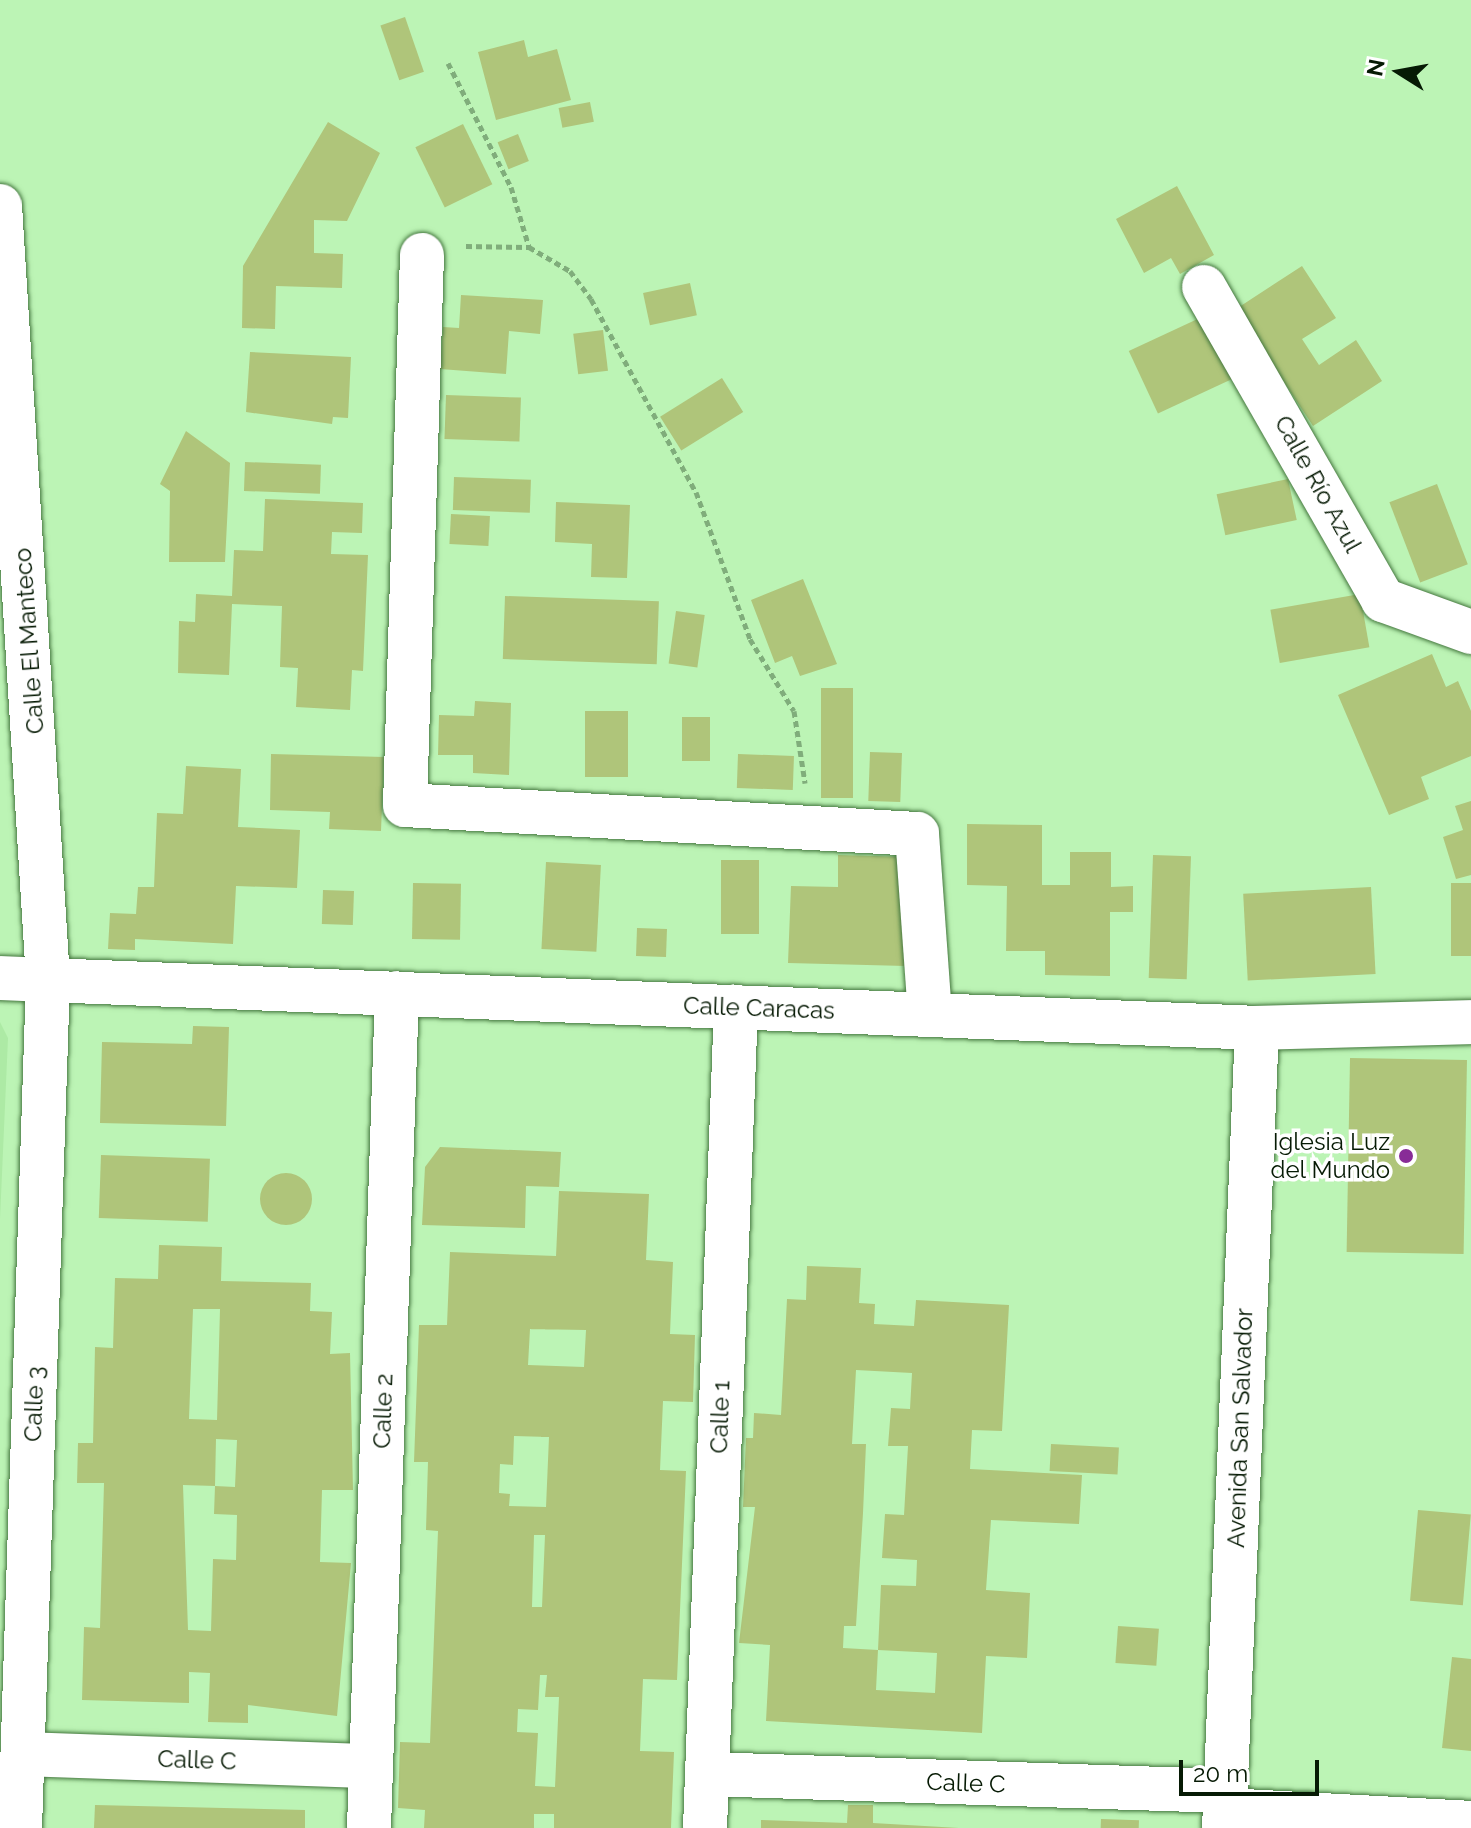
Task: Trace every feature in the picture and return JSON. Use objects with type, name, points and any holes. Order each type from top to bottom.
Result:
[{"type":"street","name":"Calle El Manteco","points":[[0,206],[48,980]]},
{"type":"street","points":[[422,255],[405,805],[917,834],[930,1014]]},
{"type":"street","name":"Calle Río Azul","points":[[1204,287],[1383,600],[1471,632]]},
{"type":"street","name":"Calle Caracas","points":[[0,978],[1257,1028],[1471,1022]]},
{"type":"street","name":"Calle 3","points":[[20,1828],[48,980]]},
{"type":"street","name":"Calle 2","points":[[369,1828],[397,993]]},
{"type":"street","name":"Calle 1","points":[[705,1828],[736,1007]]},
{"type":"street","name":"Avenida San Salvador","points":[[1224,1809],[1257,1028]]},
{"type":"street","name":"Calle C","points":[[23,1754],[371,1766]]},
{"type":"street","name":"Calle C","points":[[707,1774],[1417,1824],[1471,1823]]},
{"type":"path","points":[[448,63],[511,187],[529,247]]},
{"type":"path","points":[[422,255],[485,244],[529,247],[570,271],[591,299],[696,492],[740,617],[801,728],[805,828]]},
{"type":"shaded area","points":[[0,1022],[8,1038],[0,1219]]},
{"type":"building","points":[[405,17],[424,72],[399,80],[380,25]]},
{"type":"building","points":[[524,40],[528,57],[557,49],[571,100],[496,120],[478,52]]},
{"type":"building","points":[[590,102],[594,122],[562,128],[559,108]]},
{"type":"building","points":[[328,122],[380,153],[347,221],[314,220],[314,253],[343,254],[342,288],[276,286],[275,329],[242,328],[243,266]]},
{"type":"building","points":[[463,124],[492,184],[445,207],[415,147]]},
{"type":"building","points":[[518,134],[529,161],[508,169],[498,142]]},
{"type":"building","points":[[1177,186],[1214,255],[1180,274],[1171,258],[1144,273],[1116,219]]},
{"type":"building","points":[[1302,266],[1336,318],[1302,339],[1319,365],[1356,340],[1382,381],[1313,426],[1236,309]]},
{"type":"building","points":[[690,283],[697,315],[650,325],[643,293]]},
{"type":"building","points":[[461,295],[543,300],[540,334],[509,331],[506,374],[440,369],[443,327],[459,328]]},
{"type":"building","points":[[1204,316],[1233,379],[1158,414],[1129,351]]},
{"type":"building","points":[[603,330],[608,371],[578,374],[573,334]]},
{"type":"building","points":[[250,352],[351,357],[348,418],[333,417],[332,424],[246,412]]},
{"type":"building","points":[[722,378],[743,412],[681,451],[660,417]]},
{"type":"building","points":[[446,395],[521,398],[519,442],[444,439]]},
{"type":"building","points":[[186,431],[230,463],[225,562],[169,562],[170,491],[160,484]]},
{"type":"building","points":[[245,462],[321,465],[320,494],[244,491]]},
{"type":"building","points":[[454,477],[531,480],[530,513],[453,510]]},
{"type":"building","points":[[1288,479],[1297,520],[1225,535],[1217,494]]},
{"type":"building","points":[[1437,484],[1468,564],[1420,583],[1389,502]]},
{"type":"building","points":[[265,499],[363,503],[362,533],[332,532],[331,554],[368,555],[363,671],[352,670],[350,710],[296,707],[298,668],[280,667],[282,606],[232,604],[229,675],[178,673],[179,621],[195,622],[196,594],[232,596],[234,550],[263,551]]},
{"type":"building","points":[[556,502],[630,505],[627,578],[591,577],[592,544],[555,542]]},
{"type":"building","points":[[451,514],[490,516],[488,546],[449,544]]},
{"type":"building","points":[[803,579],[837,664],[800,676],[792,656],[775,663],[751,600]]},
{"type":"building","points":[[1360,594],[1369,647],[1280,663],[1270,610]]},
{"type":"building","points":[[505,596],[659,601],[657,664],[503,659]]},
{"type":"building","points":[[676,611],[705,615],[697,668],[669,663]]},
{"type":"building","points":[[1432,654],[1446,687],[1458,681],[1471,711],[1471,756],[1421,777],[1429,799],[1389,815],[1338,695]]},
{"type":"building","points":[[821,688],[853,688],[853,798],[821,798]]},
{"type":"building","points":[[475,701],[511,703],[509,775],[473,773],[473,755],[438,755],[439,715],[474,716]]},
{"type":"building","points":[[585,711],[628,711],[628,777],[585,777]]},
{"type":"building","points":[[682,717],[710,717],[710,761],[682,761]]},
{"type":"building","points":[[870,752],[902,753],[900,802],[868,801]]},
{"type":"building","points":[[271,754],[384,757],[381,831],[329,829],[330,812],[270,810]]},
{"type":"building","points":[[738,754],[794,756],[793,790],[737,788]]},
{"type":"building","points":[[186,766],[241,769],[238,827],[300,830],[297,888],[236,886],[233,944],[135,939],[135,950],[108,949],[110,913],[136,914],[138,887],[154,887],[157,813],[183,814]]},
{"type":"building","points":[[1471,801],[1471,875],[1456,879],[1443,837],[1463,830],[1455,806]]},
{"type":"building","points":[[967,824],[1042,825],[1042,885],[1070,885],[1070,852],[1111,852],[1111,887],[1133,886],[1133,912],[1110,912],[1110,976],[1045,975],[1045,951],[1006,951],[1007,886],[967,885]]},
{"type":"building","points":[[838,855],[910,857],[906,966],[788,963],[791,886],[838,887]]},
{"type":"building","points":[[1153,855],[1191,856],[1187,979],[1149,978]]},
{"type":"building","points":[[721,860],[759,860],[759,934],[721,934]]},
{"type":"building","points":[[546,862],[601,865],[596,952],[541,949]]},
{"type":"building","points":[[413,883],[461,884],[460,940],[412,939]]},
{"type":"building","points":[[1451,883],[1471,883],[1471,956],[1451,956]]},
{"type":"building","points":[[1371,887],[1376,974],[1248,981],[1243,894]]},
{"type":"building","points":[[323,890],[354,891],[353,925],[322,924]]},
{"type":"building","points":[[637,928],[667,929],[666,957],[636,956]]},
{"type":"building","points":[[193,1026],[229,1027],[226,1126],[100,1123],[102,1042],[192,1044]]},
{"type":"building","name":"Iglesia Luz del Mundo","points":[[1350,1058],[1467,1060],[1464,1254],[1347,1252]]},
{"type":"building","points":[[440,1147],[561,1152],[559,1187],[526,1186],[525,1228],[422,1225],[425,1167]]},
{"type":"building","points":[[101,1155],[210,1159],[208,1222],[99,1218]]},
{"type":"building","points":[[286,1173],[304,1181],[312,1199],[304,1217],[286,1225],[268,1217],[260,1199],[268,1181]]},
{"type":"building","points":[[559,1191],[649,1194],[646,1260],[673,1262],[670,1334],[695,1335],[693,1402],[663,1401],[660,1470],[686,1471],[677,1680],[643,1679],[640,1751],[674,1752],[671,1828],[554,1828],[554,1814],[534,1814],[534,1828],[424,1828],[425,1810],[398,1808],[400,1742],[430,1743],[438,1531],[426,1530],[428,1462],[414,1462],[419,1325],[447,1325],[450,1252],[556,1256]],"holes":[[[530,1329],[586,1330],[584,1367],[528,1365]],[[514,1436],[549,1437],[546,1507],[509,1506],[510,1494],[499,1493],[500,1464],[513,1465]],[[534,1535],[545,1535],[542,1607],[532,1607]],[[540,1675],[547,1675],[545,1697],[559,1697],[555,1787],[535,1786],[538,1733],[517,1732],[518,1709],[538,1710]]]},
{"type":"building","points":[[159,1245],[222,1247],[221,1281],[311,1283],[310,1311],[332,1312],[330,1354],[350,1353],[353,1490],[322,1490],[320,1562],[351,1563],[337,1716],[248,1705],[248,1723],[208,1722],[210,1673],[189,1672],[189,1703],[82,1700],[84,1627],[100,1628],[104,1483],[77,1483],[78,1443],[93,1443],[95,1347],[113,1348],[115,1278],[158,1279]],"holes":[[[193,1309],[220,1309],[217,1420],[189,1419]],[[216,1439],[237,1440],[235,1487],[215,1486]],[[183,1485],[215,1486],[214,1514],[237,1515],[236,1560],[213,1559],[211,1631],[188,1630]]]},
{"type":"building","points":[[807,1266],[861,1268],[859,1303],[875,1304],[874,1324],[914,1326],[916,1300],[1009,1305],[1002,1431],[972,1430],[970,1469],[1082,1475],[1079,1524],[991,1520],[986,1590],[1030,1593],[1027,1658],[986,1656],[982,1733],[766,1721],[770,1645],[739,1643],[755,1507],[743,1507],[746,1438],[753,1438],[754,1413],[781,1415],[787,1299],[806,1300]],"holes":[[[856,1370],[912,1373],[910,1409],[891,1408],[888,1446],[908,1446],[904,1515],[885,1514],[882,1558],[917,1560],[916,1586],[881,1585],[878,1650],[843,1648],[844,1626],[856,1626],[863,1513],[866,1444],[852,1444]],[[878,1650],[937,1653],[935,1693],[876,1690]]]},
{"type":"building","points":[[1051,1444],[1119,1448],[1117,1475],[1050,1471]]},
{"type":"building","points":[[1418,1510],[1471,1515],[1463,1605],[1410,1601]]},
{"type":"building","points":[[1118,1626],[1159,1629],[1156,1666],[1115,1663]]},
{"type":"building","points":[[1452,1657],[1471,1659],[1471,1751],[1442,1748]]},
{"type":"building","points":[[95,1805],[305,1810],[305,1828],[94,1828]]},
{"type":"building","points":[[848,1805],[873,1805],[873,1823],[959,1828],[761,1828],[761,1820],[847,1823]]},
{"type":"building","points":[[1101,1819],[1139,1820],[1139,1828],[1101,1828]]},
{"type":"place","name":"Iglesia Luz del Mundo","points":[[1406,1156]]}]
